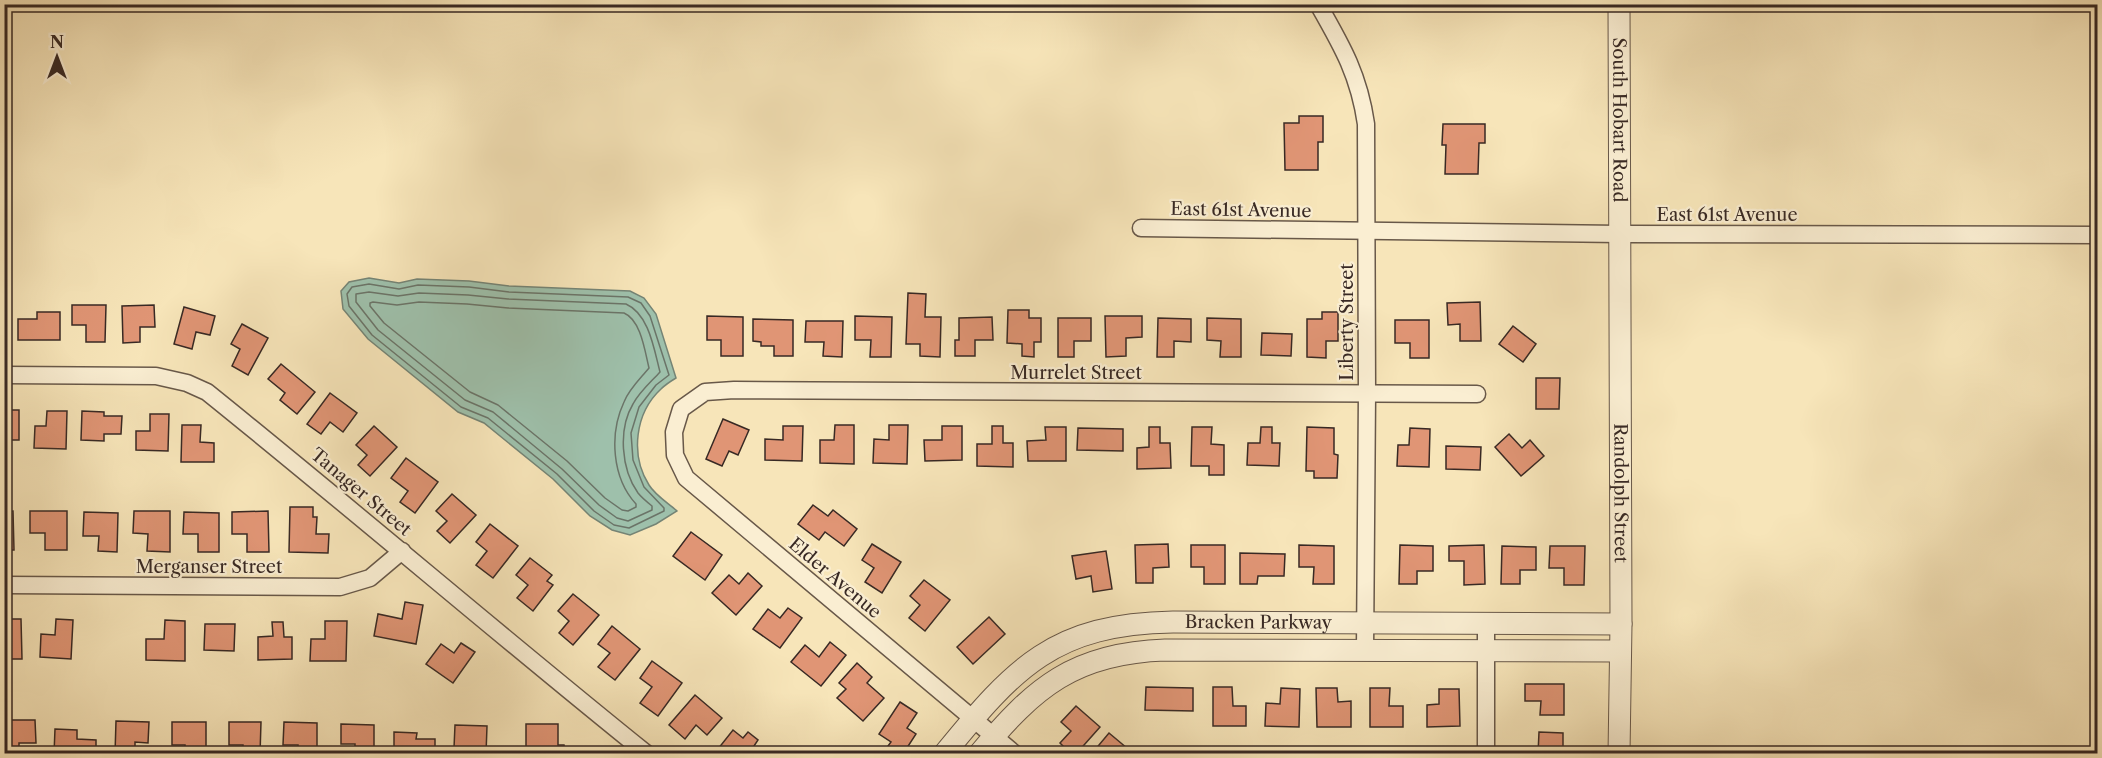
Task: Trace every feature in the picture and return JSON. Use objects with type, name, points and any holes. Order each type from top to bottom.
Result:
[{"type":"street","name":"Liberty Street","points":[[1318,4],[1352,65],[1363,102],[1367,149],[1365,650]]},
{"type":"street","name":"South Hobart Road","points":[[1618,4],[1620,234]]},
{"type":"street","name":"East 61st Avenue","points":[[1141,228],[1620,234],[2097,234]]},
{"type":"street","name":"Randolph Street","points":[[1619,753],[1620,234]]},
{"type":"street","name":"Tanager Street","points":[[4,375],[156,376],[187,383],[207,392],[402,551],[527,657],[647,753]]},
{"type":"street","name":"Murrelet Street","points":[[681,409],[705,392],[734,390],[1477,394]]},
{"type":"street","name":"Elder Avenue","points":[[681,409],[674,432],[675,455],[686,478],[1016,753]]},
{"type":"street","name":"Merganser Street","points":[[4,585],[340,587],[370,578],[402,551]]},
{"type":"street","name":"Bracken Parkway","points":[[944,753],[999,690],[1032,661],[1057,646],[1115,626],[1153,622],[1621,624]]},
{"type":"street","points":[[1486,623],[1486,753]]},
{"type":"street","name":"Bracken Parkway","points":[[979,753],[1019,708],[1049,683],[1067,673],[1108,657],[1165,650],[1620,651]]},
{"type":"water","points":[[369,278],[399,283],[417,279],[469,281],[509,286],[630,291],[644,298],[656,314],[676,378],[661,389],[645,410],[638,435],[639,461],[652,489],[677,511],[656,524],[630,535],[612,530],[590,516],[553,479],[484,423],[458,412],[368,339],[343,309],[341,291],[349,282]]},
{"type":"building","points":[[1299,116],[1323,116],[1323,142],[1318,142],[1318,170],[1285,170],[1284,123],[1299,123]]},
{"type":"building","points":[[1443,124],[1485,124],[1485,143],[1479,143],[1478,174],[1445,174],[1446,145],[1442,145]]},
{"type":"building","points":[[908,293],[926,294],[925,317],[941,317],[940,357],[920,356],[920,344],[906,344]]},
{"type":"building","points":[[1480,302],[1481,341],[1460,341],[1460,324],[1448,325],[1447,303]]},
{"type":"building","points":[[72,305],[106,305],[105,342],[86,342],[86,325],[72,325]]},
{"type":"building","points":[[154,305],[155,327],[140,327],[140,342],[123,343],[122,306]]},
{"type":"building","points":[[184,307],[215,316],[210,335],[196,332],[192,349],[174,344]]},
{"type":"building","points":[[1008,310],[1029,310],[1029,318],[1041,318],[1041,342],[1034,342],[1034,357],[1022,356],[1022,344],[1007,343]]},
{"type":"building","points":[[4,312],[10,312],[10,340],[4,340]]},
{"type":"building","points":[[37,312],[60,312],[60,340],[18,340],[18,319],[37,319]]},
{"type":"building","points":[[1322,312],[1338,312],[1338,341],[1326,341],[1326,358],[1307,357],[1307,319],[1322,319]]},
{"type":"building","points":[[707,316],[743,317],[743,356],[721,356],[721,340],[707,340]]},
{"type":"building","points":[[855,316],[892,317],[891,357],[870,357],[871,340],[855,340]]},
{"type":"building","points":[[1105,316],[1142,316],[1142,337],[1126,338],[1126,356],[1106,357]]},
{"type":"building","points":[[992,317],[993,340],[975,340],[975,356],[955,356],[955,340],[959,340],[959,318]]},
{"type":"building","points":[[1058,318],[1091,318],[1091,341],[1074,341],[1074,357],[1058,357]]},
{"type":"building","points":[[1158,318],[1191,319],[1191,342],[1174,341],[1174,357],[1157,357]]},
{"type":"building","points":[[1207,318],[1241,319],[1241,357],[1220,357],[1221,341],[1207,340]]},
{"type":"building","points":[[753,319],[793,320],[793,356],[774,356],[774,346],[761,346],[761,342],[753,341]]},
{"type":"building","points":[[1395,320],[1429,320],[1429,358],[1410,358],[1410,343],[1395,343]]},
{"type":"building","points":[[806,321],[843,321],[842,357],[823,356],[824,342],[805,342]]},
{"type":"building","points":[[242,324],[268,338],[248,375],[232,366],[240,349],[231,344]]},
{"type":"building","points":[[1513,326],[1536,344],[1523,362],[1499,344]]},
{"type":"building","points":[[1262,333],[1292,334],[1291,356],[1261,355]]},
{"type":"building","points":[[281,364],[315,392],[297,414],[280,400],[285,393],[268,379]]},
{"type":"building","points":[[1536,378],[1560,378],[1559,409],[1536,409]]},
{"type":"building","points":[[330,393],[357,413],[343,432],[330,422],[321,434],[307,424]]},
{"type":"building","points":[[4,410],[19,410],[19,440],[4,440]]},
{"type":"building","points":[[47,411],[67,411],[66,449],[34,448],[35,426],[46,426]]},
{"type":"building","points":[[82,411],[104,412],[104,416],[122,416],[121,434],[104,434],[104,441],[81,440]]},
{"type":"building","points":[[150,414],[169,414],[168,451],[136,450],[136,431],[150,431]]},
{"type":"building","points":[[723,419],[749,430],[738,455],[729,451],[722,466],[706,459]]},
{"type":"building","points":[[182,425],[201,425],[200,442],[214,443],[214,462],[181,462]]},
{"type":"building","points":[[835,425],[854,425],[854,464],[820,463],[820,440],[834,440]]},
{"type":"building","points":[[889,425],[908,425],[907,464],[873,463],[874,439],[889,440]]},
{"type":"building","points":[[374,426],[397,447],[370,476],[358,465],[367,455],[356,445]]},
{"type":"building","points":[[783,426],[803,426],[802,461],[765,460],[765,439],[783,440]]},
{"type":"building","points":[[942,426],[962,426],[962,460],[925,461],[924,440],[942,440]]},
{"type":"building","points":[[992,426],[1003,426],[1003,443],[1013,443],[1013,467],[977,466],[977,444],[992,444]]},
{"type":"building","points":[[1045,427],[1066,427],[1066,461],[1028,461],[1027,441],[1046,440]]},
{"type":"building","points":[[1149,427],[1160,427],[1160,443],[1170,443],[1171,468],[1137,469],[1137,448],[1149,447]]},
{"type":"building","points":[[1192,427],[1212,427],[1211,444],[1224,445],[1224,475],[1209,475],[1209,466],[1191,466]]},
{"type":"building","points":[[1261,427],[1272,427],[1272,443],[1280,443],[1279,466],[1247,465],[1248,443],[1260,443]]},
{"type":"building","points":[[1307,427],[1334,428],[1334,454],[1338,455],[1337,478],[1314,478],[1314,471],[1306,471]]},
{"type":"building","points":[[1078,428],[1123,429],[1123,451],[1077,450]]},
{"type":"building","points":[[1410,428],[1430,429],[1429,467],[1397,466],[1398,445],[1409,445]]},
{"type":"building","points":[[1509,434],[1522,448],[1530,440],[1544,456],[1521,476],[1495,447]]},
{"type":"building","points":[[1446,446],[1481,447],[1480,470],[1446,469]]},
{"type":"building","points":[[406,458],[438,482],[415,513],[400,502],[408,491],[391,478]]},
{"type":"building","points":[[452,494],[476,515],[450,543],[437,531],[447,521],[436,511]]},
{"type":"building","points":[[813,505],[828,516],[833,510],[857,529],[844,546],[825,532],[819,540],[798,524]]},
{"type":"building","points":[[290,507],[313,507],[313,517],[317,517],[316,534],[329,534],[328,553],[289,552]]},
{"type":"building","points":[[13,511],[14,550],[4,550],[4,512]]},
{"type":"building","points":[[30,511],[67,511],[67,550],[45,550],[45,533],[30,533]]},
{"type":"building","points":[[134,511],[170,511],[170,552],[147,551],[148,534],[133,533]]},
{"type":"building","points":[[268,511],[269,552],[247,552],[247,534],[232,534],[232,512]]},
{"type":"building","points":[[84,512],[118,513],[117,552],[98,551],[99,536],[83,536]]},
{"type":"building","points":[[184,512],[219,513],[219,552],[198,552],[198,534],[183,534]]},
{"type":"building","points":[[490,524],[518,546],[493,578],[476,565],[487,551],[476,542]]},
{"type":"building","points":[[691,532],[722,555],[705,580],[673,556]]},
{"type":"building","points":[[872,544],[901,562],[882,593],[865,582],[874,568],[862,560]]},
{"type":"building","points":[[1168,544],[1169,567],[1153,568],[1153,583],[1136,583],[1135,545]]},
{"type":"building","points":[[1191,545],[1225,545],[1225,584],[1204,584],[1204,567],[1191,567]]},
{"type":"building","points":[[1299,545],[1334,546],[1334,584],[1313,584],[1314,567],[1299,567]]},
{"type":"building","points":[[1400,545],[1433,546],[1433,571],[1417,571],[1417,584],[1399,584]]},
{"type":"building","points":[[1484,545],[1485,584],[1464,585],[1464,561],[1449,561],[1449,546]]},
{"type":"building","points":[[1502,546],[1536,547],[1536,570],[1520,570],[1520,584],[1501,584]]},
{"type":"building","points":[[1550,546],[1585,546],[1584,585],[1564,585],[1564,568],[1549,568]]},
{"type":"building","points":[[1106,551],[1112,589],[1093,592],[1091,576],[1076,579],[1072,556]]},
{"type":"building","points":[[1240,553],[1285,554],[1284,576],[1258,576],[1257,584],[1240,584]]},
{"type":"building","points":[[530,558],[552,575],[547,581],[553,585],[533,611],[517,598],[528,585],[516,575]]},
{"type":"building","points":[[748,573],[762,586],[736,615],[712,593],[729,575],[739,584]]},
{"type":"building","points":[[924,580],[950,600],[925,631],[909,618],[920,605],[910,596]]},
{"type":"building","points":[[573,594],[599,615],[573,645],[559,633],[569,621],[558,611]]},
{"type":"building","points":[[405,602],[423,605],[416,644],[374,636],[378,614],[402,619]]},
{"type":"building","points":[[788,608],[802,618],[780,648],[753,629],[768,609],[780,618]]},
{"type":"building","points":[[989,617],[1005,634],[973,664],[957,647]]},
{"type":"building","points":[[4,619],[21,619],[22,659],[4,659]]},
{"type":"building","points":[[56,619],[73,620],[71,659],[40,657],[41,634],[55,635]]},
{"type":"building","points":[[165,620],[185,621],[185,661],[146,660],[146,639],[164,639]]},
{"type":"building","points":[[325,621],[347,621],[346,661],[310,661],[311,639],[325,639]]},
{"type":"building","points":[[272,622],[283,622],[284,637],[292,637],[292,659],[258,660],[258,637],[273,636]]},
{"type":"building","points":[[205,624],[235,624],[234,651],[204,650]]},
{"type":"building","points":[[612,626],[640,649],[615,680],[598,667],[610,653],[598,644]]},
{"type":"building","points":[[830,642],[846,655],[821,686],[791,662],[805,645],[819,657]]},
{"type":"building","points":[[461,643],[475,652],[453,683],[426,664],[441,644],[454,653]]},
{"type":"building","points":[[652,661],[682,683],[658,716],[640,703],[652,687],[640,678]]},
{"type":"building","points":[[857,663],[872,677],[867,683],[884,698],[863,721],[837,698],[846,689],[839,683]]},
{"type":"building","points":[[1525,684],[1564,684],[1564,715],[1540,715],[1541,701],[1525,701]]},
{"type":"building","points":[[1146,687],[1193,688],[1193,711],[1145,710]]},
{"type":"building","points":[[1213,687],[1232,687],[1233,706],[1246,706],[1246,726],[1213,726]]},
{"type":"building","points":[[1281,688],[1300,689],[1299,727],[1265,726],[1266,703],[1280,704]]},
{"type":"building","points":[[1316,688],[1337,688],[1338,702],[1351,701],[1351,727],[1317,727]]},
{"type":"building","points":[[1370,688],[1390,688],[1389,706],[1403,706],[1403,727],[1370,727]]},
{"type":"building","points":[[1439,689],[1459,689],[1460,726],[1427,727],[1427,705],[1439,704]]},
{"type":"building","points":[[695,695],[722,718],[707,735],[696,725],[685,739],[669,725]]},
{"type":"building","points":[[900,702],[917,713],[907,728],[916,734],[903,754],[891,754],[885,750],[891,742],[879,734]]},
{"type":"building","points":[[1076,706],[1100,727],[1076,754],[1071,754],[1060,743],[1071,731],[1061,722]]},
{"type":"building","points":[[4,720],[35,720],[36,743],[19,743],[19,754],[4,754]]},
{"type":"building","points":[[116,721],[149,722],[148,743],[135,742],[135,754],[115,754]]},
{"type":"building","points":[[172,722],[206,722],[206,754],[185,754],[185,745],[172,745]]},
{"type":"building","points":[[229,722],[261,722],[260,754],[243,754],[243,745],[229,745]]},
{"type":"building","points":[[284,722],[317,723],[317,754],[298,754],[298,745],[283,745]]},
{"type":"building","points":[[341,724],[374,725],[374,754],[355,754],[355,744],[341,744]]},
{"type":"building","points":[[526,724],[558,724],[558,745],[564,745],[565,754],[539,754],[539,747],[526,747]]},
{"type":"building","points":[[455,725],[487,726],[486,754],[468,754],[468,748],[454,748]]},
{"type":"building","points":[[55,729],[77,730],[77,739],[96,740],[96,754],[54,754]]},
{"type":"building","points":[[733,730],[743,738],[748,732],[758,740],[754,746],[762,754],[714,754]]},
{"type":"building","points":[[394,732],[417,733],[416,739],[435,739],[435,754],[394,754]]},
{"type":"building","points":[[1539,732],[1563,733],[1563,754],[1538,754]]},
{"type":"building","points":[[1109,733],[1134,754],[1097,754],[1094,751]]}]
